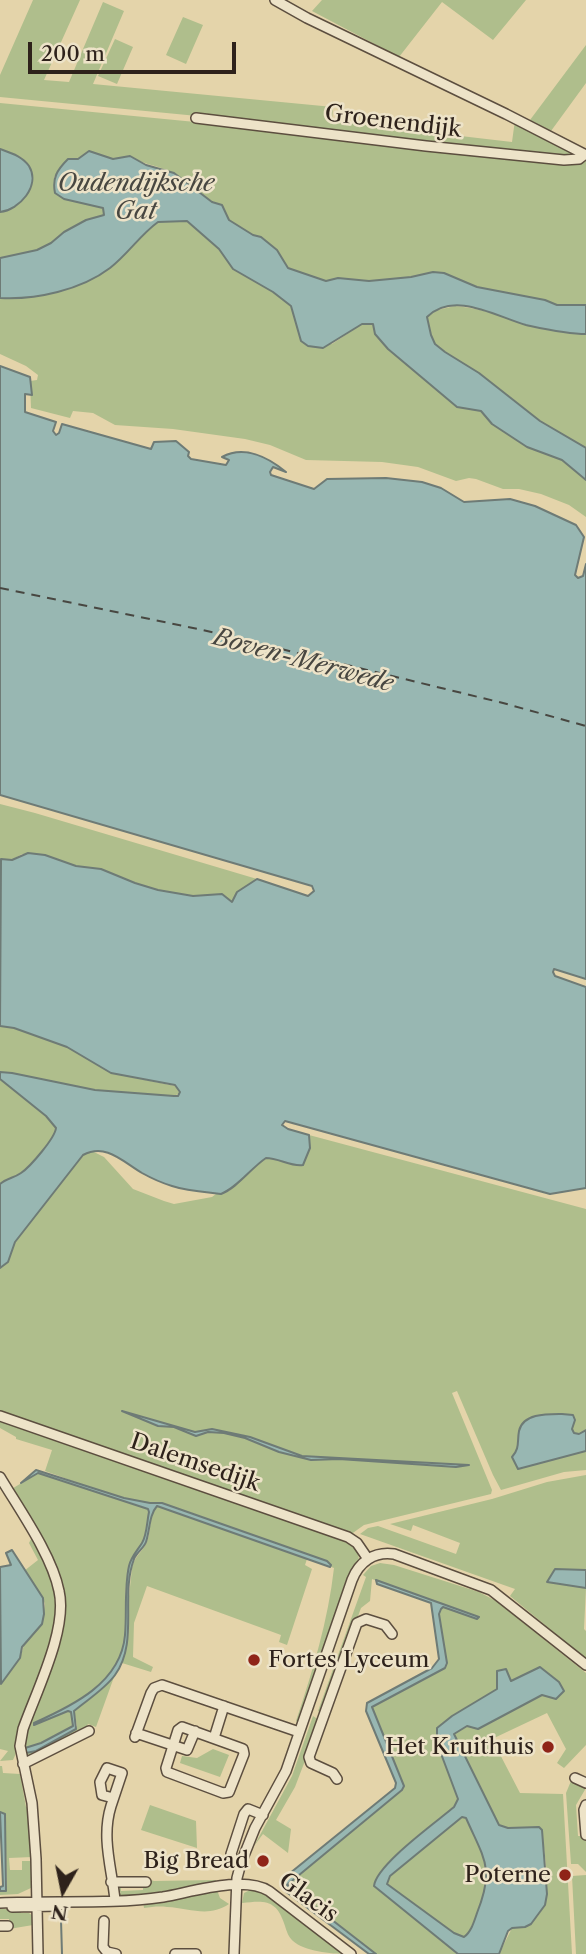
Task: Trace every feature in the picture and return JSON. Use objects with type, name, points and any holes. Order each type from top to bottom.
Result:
[{"type":"street","points":[[275,0],[585,155]]},
{"type":"street","name":"Groenendijk","points":[[196,118],[564,160],[579,159],[585,155]]},
{"type":"street","name":"Dalemsedijk","points":[[0,1416],[350,1538],[368,1559]]},
{"type":"street","points":[[0,1477],[48,1559],[56,1577],[61,1600],[61,1614],[54,1643],[23,1729],[20,1746],[32,1803],[38,1954]]},
{"type":"street","points":[[234,1954],[237,1886],[241,1863],[248,1843],[283,1779],[359,1565],[378,1554],[394,1554],[491,1590],[586,1665]]},
{"type":"street","points":[[337,1779],[333,1773],[313,1765],[309,1759],[359,1621],[366,1619],[385,1625],[392,1634]]},
{"type":"street","points":[[195,1731],[188,1750],[135,1735],[151,1693],[157,1686],[168,1686],[299,1732]]},
{"type":"street","points":[[214,1738],[224,1706]]},
{"type":"street","points":[[307,1711],[324,1717]]},
{"type":"street","points":[[180,1728],[195,1731],[244,1750],[231,1790],[226,1793],[167,1772],[166,1766],[180,1728]]},
{"type":"street","points":[[23,1764],[89,1731]]},
{"type":"street","points":[[575,1778],[586,1783]]},
{"type":"street","points":[[113,1798],[107,1826],[107,1856],[111,1865],[115,1900]]},
{"type":"street","points":[[586,1805],[586,1835]]},
{"type":"street","points":[[241,1863],[234,1861],[231,1854],[244,1814],[248,1810],[263,1815]]},
{"type":"street","points":[[111,1882],[146,1882]]},
{"type":"street","name":"Glacis","points":[[0,1905],[162,1897],[207,1887],[258,1886],[266,1889],[351,1954]]},
{"type":"street","points":[[104,1921],[103,1947],[107,1952],[116,1954]]},
{"type":"street","points":[[175,1954],[196,1954]]},
{"type":"green space","points":[[33,0],[80,0],[44,80],[69,82],[103,2],[124,11],[93,84],[333,107],[332,121],[512,142],[515,120],[578,156],[568,159],[239,120],[0,97],[0,75]]},
{"type":"green space","points":[[322,0],[526,0],[493,40],[442,2],[399,57],[312,11]]},
{"type":"green space","points":[[183,17],[203,25],[186,64],[166,55]]},
{"type":"green space","points":[[115,39],[133,47],[117,84],[98,76]]},
{"type":"green space","points":[[586,45],[586,83],[551,131],[530,120]]},
{"type":"green space","points":[[0,103],[586,160],[586,305],[557,305],[545,300],[477,287],[444,273],[433,272],[369,281],[338,278],[326,281],[288,268],[277,250],[261,237],[253,236],[229,220],[222,205],[207,198],[174,174],[130,156],[113,159],[89,151],[54,177],[55,193],[104,209],[104,215],[86,220],[37,250],[0,258],[0,212],[17,206],[32,181],[21,157],[0,149]]},
{"type":"green space","points":[[187,221],[219,249],[233,269],[273,292],[291,306],[301,341],[332,344],[362,324],[373,324],[375,334],[388,349],[457,406],[481,411],[492,424],[527,447],[562,460],[586,480],[586,517],[569,505],[541,494],[503,489],[476,479],[456,481],[418,467],[382,462],[306,460],[270,445],[245,439],[173,429],[115,425],[93,413],[73,411],[70,418],[31,408],[30,381],[37,380],[38,375],[0,354],[0,298],[43,295],[72,288],[110,268],[158,222]]},
{"type":"green space","points":[[455,306],[472,308],[552,330],[586,334],[586,448],[540,421],[479,373],[435,344],[427,317],[433,311]]},
{"type":"green space","points":[[0,804],[257,879],[237,892],[232,902],[219,894],[193,896],[158,890],[101,869],[76,866],[45,855],[22,854],[12,860],[0,860]]},
{"type":"green space","points":[[0,1026],[14,1028],[67,1047],[111,1073],[175,1086],[180,1093],[174,1096],[95,1090],[0,1072]]},
{"type":"green space","points":[[0,1079],[46,1116],[56,1128],[31,1165],[0,1184]]},
{"type":"green space","points":[[309,1135],[586,1209],[586,1430],[579,1434],[574,1433],[573,1415],[562,1414],[519,1445],[512,1457],[518,1468],[586,1451],[586,1470],[564,1472],[501,1490],[457,1391],[452,1393],[492,1490],[491,1494],[364,1525],[350,1535],[0,1412],[0,1268],[8,1262],[15,1242],[83,1155],[92,1151],[104,1157],[133,1189],[174,1204],[229,1191],[266,1158],[284,1160],[299,1166],[309,1152]]},
{"type":"green space","points":[[0,1417],[348,1539],[358,1549],[359,1563],[352,1568],[346,1580],[299,1723],[296,1721],[319,1645],[334,1568],[162,1503],[132,1500],[45,1471],[52,1450],[16,1439],[0,1428]]},
{"type":"green space","points":[[38,1473],[148,1509],[149,1512],[144,1540],[129,1566],[124,1648],[117,1663],[107,1677],[80,1700],[34,1725],[71,1712],[73,1726],[26,1748],[26,1753],[77,1726],[74,1711],[114,1677],[96,1727],[88,1724],[84,1731],[26,1759],[22,1743],[63,1600],[10,1490]]},
{"type":"green space","points":[[586,1475],[586,1570],[547,1582],[586,1588],[586,1659],[510,1596],[515,1589],[360,1534],[368,1528],[378,1526],[456,1554],[460,1543],[413,1525],[411,1531],[390,1524],[492,1499],[547,1482]]},
{"type":"green space","points":[[157,1506],[308,1556],[305,1565],[312,1569],[287,1645],[279,1642],[281,1635],[147,1586],[134,1623],[133,1657],[153,1667],[151,1672],[122,1663],[132,1568],[146,1544],[152,1514]]},
{"type":"green space","points":[[32,1537],[51,1576],[56,1612],[42,1668],[18,1730],[15,1756],[13,1760],[0,1761],[8,1751],[0,1749],[0,1683],[20,1658],[25,1642],[42,1624],[45,1604],[24,1571],[38,1560],[29,1543]]},
{"type":"green space","points":[[380,1563],[479,1592],[496,1601],[586,1673],[586,1745],[564,1768],[557,1763],[566,1749],[547,1713],[492,1739],[520,1793],[563,1794],[572,1954],[499,1954],[512,1928],[527,1924],[538,1916],[544,1905],[547,1876],[542,1830],[539,1827],[508,1828],[499,1825],[454,1734],[467,1726],[478,1729],[542,1695],[551,1696],[540,1667],[510,1681],[506,1670],[497,1689],[437,1743],[458,1799],[456,1804],[374,1883],[458,1954],[376,1954],[288,1887],[289,1882],[403,1790],[372,1707],[445,1668],[447,1663],[439,1614],[443,1607],[477,1619],[479,1617],[372,1579],[370,1601],[361,1608],[322,1714],[318,1711],[366,1577],[363,1575],[371,1566]]},
{"type":"green space","points":[[313,1716],[319,1720],[319,1724],[295,1787],[276,1820],[291,1829],[288,1853],[263,1834],[254,1846],[292,1776]]},
{"type":"green space","points":[[213,1749],[229,1755],[220,1777],[180,1763],[182,1756],[197,1758]]},
{"type":"green space","points":[[0,1766],[3,1773],[20,1774],[26,1807],[29,1807],[32,1857],[9,1858],[10,1870],[22,1870],[22,1861],[33,1861],[33,1887],[18,1894],[0,1895],[0,1891],[6,1891],[7,1885],[5,1814],[0,1812]]},
{"type":"green space","points":[[571,1781],[586,1788],[576,1805],[578,1836],[583,1836],[586,1841],[586,1872],[578,1864],[571,1864],[566,1793]]},
{"type":"green space","points":[[150,1805],[196,1821],[197,1848],[141,1830]]},
{"type":"green space","points":[[462,1817],[466,1818],[480,1849],[487,1874],[482,1903],[467,1936],[464,1937],[454,1933],[387,1884],[390,1876]]},
{"type":"green space","points":[[586,1875],[586,1954],[576,1954],[572,1876]]},
{"type":"green space","points":[[148,1879],[216,1880],[216,1883],[195,1885],[164,1894],[118,1895],[121,1892],[117,1892],[116,1885],[121,1885],[121,1891],[143,1890]]},
{"type":"green space","points":[[252,1889],[263,1891],[347,1954],[318,1951],[293,1941],[282,1917],[270,1904],[242,1903],[244,1893]]},
{"type":"green space","points":[[217,1890],[220,1898],[229,1904],[214,1911],[144,1908],[143,1902],[182,1898]]},
{"type":"green space","points":[[0,1909],[20,1909],[21,1913],[29,1913],[33,1916],[33,1925],[9,1929],[9,1919],[0,1919]]},
{"type":"water","points":[[0,149],[16,155],[29,166],[32,181],[21,202],[0,212]]},
{"type":"water","name":"Oudendijksche Gat","points":[[89,151],[113,159],[130,156],[146,165],[174,173],[212,202],[222,205],[229,220],[261,237],[277,250],[288,268],[326,281],[338,278],[369,281],[433,272],[444,273],[477,287],[545,300],[557,305],[586,305],[586,334],[526,325],[463,306],[438,309],[427,317],[435,344],[479,373],[540,421],[586,448],[586,480],[562,460],[527,447],[492,424],[481,411],[457,407],[388,349],[375,334],[373,324],[362,324],[323,348],[308,346],[301,341],[291,306],[273,292],[233,269],[219,249],[187,221],[158,222],[110,268],[72,288],[43,295],[0,298],[0,258],[37,250],[86,220],[104,215],[103,208],[64,199],[55,193],[56,174],[61,167],[68,159],[78,159]]},
{"type":"water","name":"Boven-Merwede","points":[[0,366],[30,377],[32,395],[25,394],[25,412],[56,422],[53,431],[56,435],[62,424],[151,449],[154,442],[176,441],[189,452],[191,459],[226,465],[229,460],[222,457],[230,454],[256,454],[286,472],[273,467],[271,475],[314,489],[327,479],[386,478],[422,482],[441,488],[464,502],[510,499],[535,506],[576,525],[584,537],[575,575],[578,578],[583,576],[586,564],[586,979],[554,969],[553,972],[555,976],[586,987],[586,1188],[550,1194],[285,1121],[282,1125],[288,1129],[309,1135],[310,1148],[303,1165],[266,1158],[221,1194],[184,1189],[164,1183],[107,1152],[83,1155],[15,1242],[8,1262],[0,1268],[0,1184],[30,1165],[47,1145],[56,1128],[46,1116],[0,1079],[0,1072],[95,1090],[174,1096],[178,1096],[180,1092],[175,1085],[111,1073],[67,1047],[14,1028],[0,1026],[1,859],[12,860],[28,853],[45,855],[76,866],[101,869],[158,890],[193,896],[222,894],[232,902],[237,892],[257,879],[308,896],[314,891],[312,886],[0,795]]},
{"type":"water","points":[[122,1411],[195,1432],[212,1429],[250,1437],[302,1456],[469,1465],[456,1467],[339,1459],[311,1460],[224,1433],[208,1432],[196,1436],[174,1427],[158,1426]]},
{"type":"water","points":[[573,1415],[574,1433],[579,1434],[586,1430],[586,1451],[518,1469],[512,1457],[517,1448],[521,1425],[537,1416]]},
{"type":"water","points":[[36,1470],[124,1498],[162,1503],[327,1561],[331,1565],[330,1567],[157,1506],[151,1518],[146,1542],[134,1559],[130,1573],[128,1634],[122,1662],[106,1685],[74,1711],[76,1729],[36,1751],[26,1753],[25,1748],[41,1743],[73,1726],[71,1712],[68,1711],[34,1723],[64,1709],[92,1691],[114,1667],[122,1652],[129,1566],[144,1540],[149,1512],[148,1509],[38,1473],[21,1483]]},
{"type":"water","points":[[12,1550],[43,1598],[44,1614],[42,1624],[22,1647],[20,1658],[1,1684],[0,1567],[11,1565],[6,1553]]},
{"type":"water","points":[[555,1569],[586,1570],[586,1588],[547,1582]]},
{"type":"water","points":[[376,1580],[479,1617],[477,1619],[443,1607],[439,1614],[447,1663],[445,1668],[372,1707],[404,1786],[402,1790],[287,1885],[376,1954],[369,1954],[285,1891],[282,1884],[284,1878],[395,1788],[396,1783],[366,1711],[367,1703],[432,1668],[439,1659],[431,1603],[377,1584]]},
{"type":"water","points":[[540,1667],[559,1682],[564,1691],[556,1699],[542,1695],[478,1729],[467,1726],[454,1734],[499,1825],[508,1828],[539,1827],[542,1830],[547,1894],[545,1905],[531,1924],[508,1931],[499,1954],[458,1954],[374,1886],[377,1877],[395,1856],[454,1807],[458,1799],[437,1743],[437,1728],[497,1689],[497,1671],[506,1669],[511,1681]],"holes":[[[462,1817],[466,1818],[482,1854],[486,1874],[475,1920],[464,1937],[454,1933],[387,1884],[390,1876]]]},
{"type":"water","points":[[0,1812],[5,1814],[6,1891],[0,1891],[3,1886]]},
{"type":"waterway","points":[[61,1920],[62,1954]]},
{"type":"ferry route","points":[[0,588],[203,630],[503,703],[586,726]]},
{"type":"place","name":"Fortes Lyceum","points":[[254,1660]]},
{"type":"place","name":"Het Kruithuis","points":[[548,1747]]},
{"type":"place","name":"Big Bread","points":[[263,1861]]},
{"type":"place","name":"Poterne","points":[[565,1875]]}]
